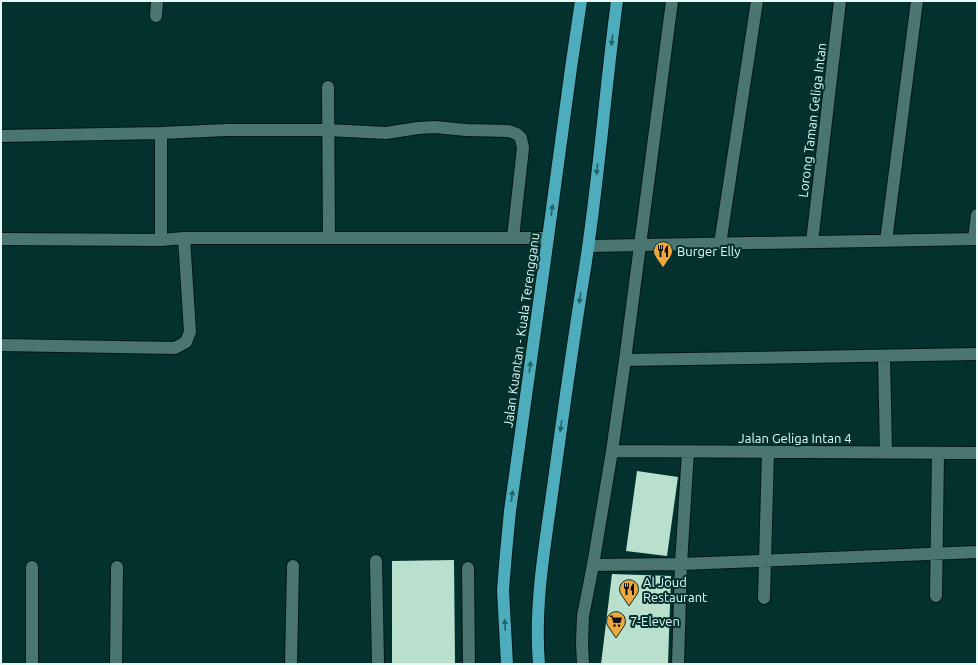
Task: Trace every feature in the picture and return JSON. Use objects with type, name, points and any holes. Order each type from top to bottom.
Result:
[{"type":"highway","name":"Jalan Kuantan - Kuala Terengganu","points":[[507,664],[503,590],[510,510],[581,1]]},
{"type":"highway","points":[[539,664],[538,612],[543,559],[570,361],[589,246],[617,1]]},
{"type":"street","points":[[156,16],[157,1]]},
{"type":"street","points":[[583,664],[583,616],[612,451],[672,1]]},
{"type":"street","points":[[720,244],[757,1]]},
{"type":"street","name":"Lorong Taman Geliga Intan","points":[[812,242],[840,1]]},
{"type":"street","points":[[886,241],[916,1]]},
{"type":"street","points":[[328,87],[329,238]]},
{"type":"street","points":[[1,136],[161,133],[227,130],[328,130],[386,132],[435,127],[466,130],[509,131],[517,134],[521,138],[523,148],[513,238]]},
{"type":"street","points":[[161,133],[161,240]]},
{"type":"street","points":[[589,246],[975,239],[977,215]]},
{"type":"street","points":[[1,239],[161,240],[184,238],[548,238]]},
{"type":"street","points":[[1,346],[175,348],[186,342],[190,332],[184,238]]},
{"type":"street","points":[[625,360],[977,354]]},
{"type":"street","points":[[884,356],[886,452]]},
{"type":"street","name":"Jalan Geliga Intan 4","points":[[612,451],[977,453]]},
{"type":"street","points":[[678,664],[681,564],[688,451]]},
{"type":"street","points":[[764,598],[768,452]]},
{"type":"street","points":[[936,596],[938,453]]},
{"type":"street","points":[[593,565],[681,564],[977,552]]},
{"type":"street","points":[[376,561],[378,664]]},
{"type":"street","points":[[291,664],[293,566]]},
{"type":"street","points":[[32,567],[32,664]]},
{"type":"street","points":[[116,664],[117,567]]},
{"type":"street","points":[[468,568],[469,664]]},
{"type":"building","points":[[637,471],[678,477],[667,556],[626,551]]},
{"type":"building","points":[[454,560],[455,664],[392,664],[392,561]]},
{"type":"building","points":[[612,574],[671,576],[668,664],[601,664]]},
{"type":"place","name":"Burger Elly","points":[[663,268]]},
{"type":"place","name":"Al Joud Restaurant","points":[[629,606]]},
{"type":"place","name":"7-Eleven","points":[[616,638]]}]
